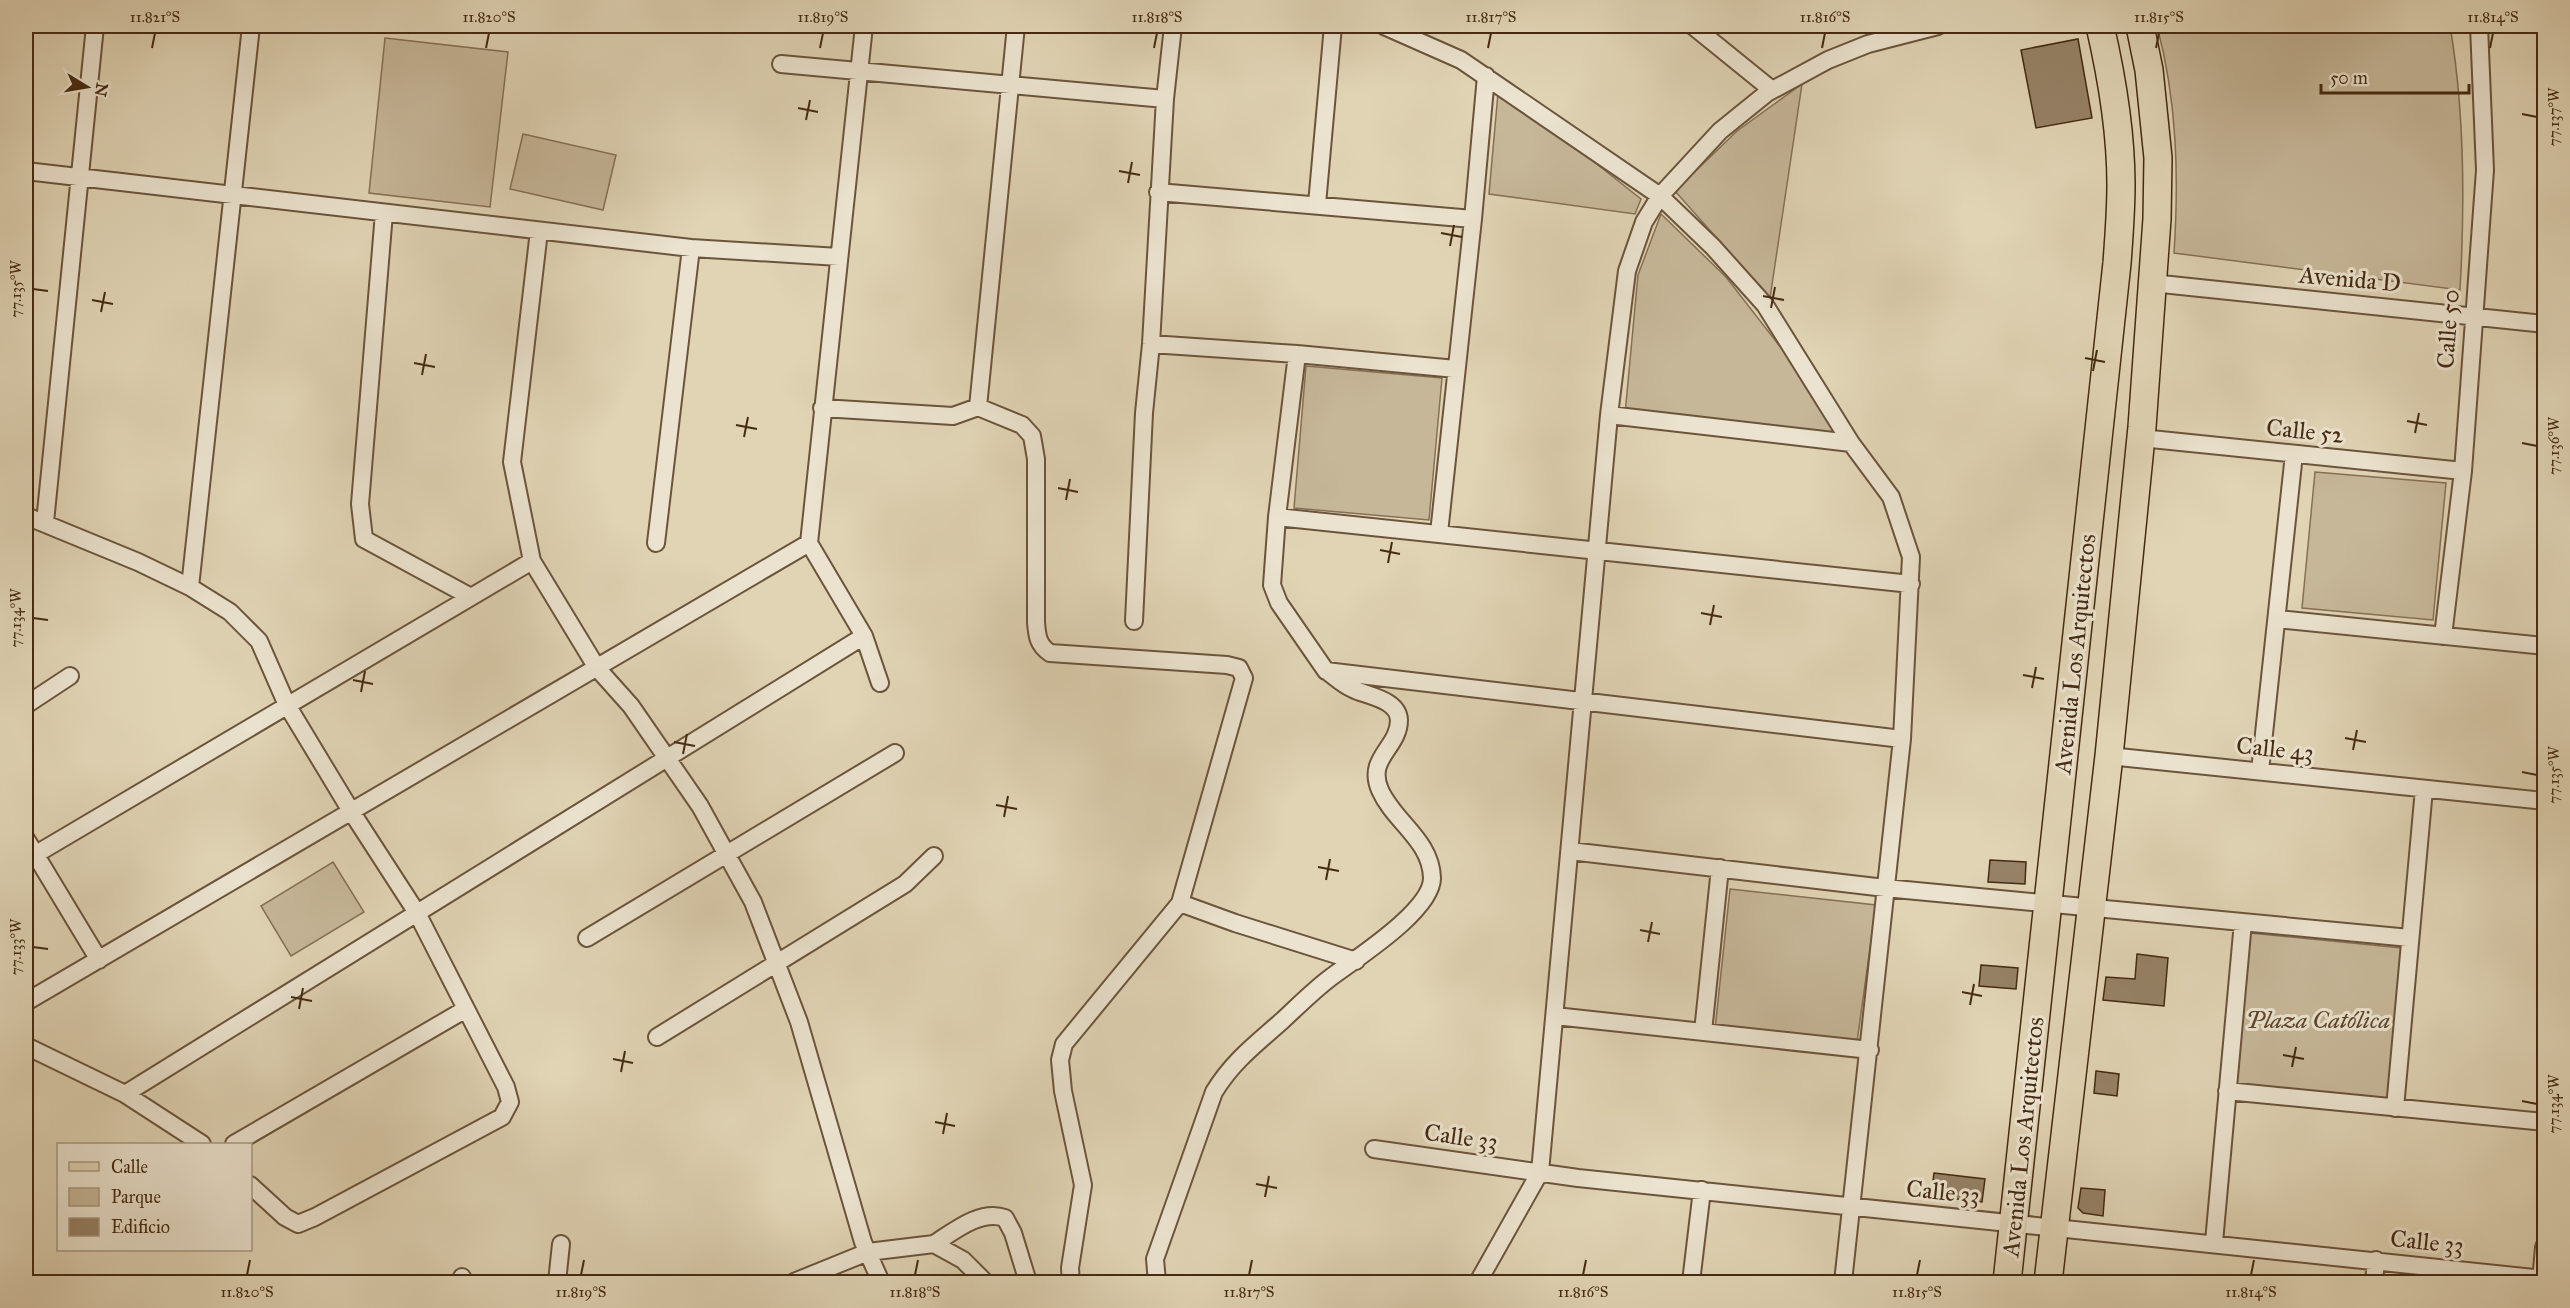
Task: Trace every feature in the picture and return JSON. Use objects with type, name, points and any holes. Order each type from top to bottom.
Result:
[{"type":"main road","name":"Avenida Los Arquitectos","points":[[2007,1282],[2117,263],[2121,184],[2116,114],[2100,26]]},
{"type":"main road","name":"Avenida Los Arquitectos","points":[[2048,1282],[2109,756],[2141,438],[2157,219],[2158,158],[2152,90],[2140,26]]},
{"type":"street","points":[[45,522],[94,26]]},
{"type":"street","points":[[190,587],[251,26]]},
{"type":"street","points":[[864,26],[809,543],[864,636],[880,683]]},
{"type":"street","points":[[978,407],[1016,26]]},
{"type":"street","points":[[1134,621],[1158,192],[1173,26]]},
{"type":"street","points":[[1317,204],[1334,26]]},
{"type":"street","points":[[1384,26],[1461,60],[1660,196],[1713,247],[1765,305],[1851,443],[1891,497],[1911,557],[1902,739],[1843,1282]]},
{"type":"street","points":[[1693,26],[1772,90]]},
{"type":"street","points":[[1478,1282],[1540,1172],[1609,415],[1627,271],[1644,222],[1660,196],[1720,131],[1772,90],[1828,60],[1869,44],[1938,26]]},
{"type":"street","name":"Calle 50","points":[[2443,636],[2463,471],[2485,170],[2479,26]]},
{"type":"street","points":[[781,64],[1165,99]]},
{"type":"street","points":[[1439,532],[1486,76]]},
{"type":"street","points":[[26,171],[691,248],[839,257]]},
{"type":"street","points":[[1158,192],[1473,219]]},
{"type":"street","points":[[384,213],[360,504],[364,539],[471,597]]},
{"type":"street","points":[[539,231],[512,462],[532,561],[597,668],[631,706],[700,806],[753,902],[799,1022],[863,1242],[881,1282]]},
{"type":"street","points":[[656,543],[691,248]]},
{"type":"street","name":"Avenida D","points":[[2152,283],[2544,324]]},
{"type":"street","points":[[1151,344],[1297,354],[1455,369]]},
{"type":"street","points":[[1157,1282],[1155,1259],[1214,1092],[1223,1077],[1243,1055],[1329,978],[1356,961],[1422,903],[1432,880],[1427,855],[1415,834],[1384,799],[1376,779],[1380,759],[1397,735],[1399,718],[1392,706],[1351,689],[1326,671],[1279,603],[1272,585],[1277,517],[1297,354]]},
{"type":"street","points":[[822,408],[953,416],[978,407],[1022,425],[1032,436],[1036,459],[1036,622],[1038,638],[1043,648],[1050,653],[1227,665],[1239,668],[1245,678],[1180,903],[1064,1044],[1060,1060],[1064,1091],[1083,1185],[1070,1268],[1071,1282]]},
{"type":"street","points":[[1609,415],[1851,443]]},
{"type":"street","name":"Calle 52","points":[[2141,438],[2463,471]]},
{"type":"street","points":[[2260,771],[2294,454]]},
{"type":"street","points":[[26,516],[138,562],[190,587],[230,612],[260,641],[287,705],[351,811],[417,913],[507,1087],[510,1102],[502,1117],[298,1224],[285,1217],[252,1187]]},
{"type":"street","points":[[1277,517],[1439,532],[1911,584]]},
{"type":"street","points":[[26,1002],[809,543]]},
{"type":"street","points":[[30,857],[532,561]]},
{"type":"street","points":[[2277,619],[2544,646]]},
{"type":"street","points":[[125,1094],[864,636]]},
{"type":"street","points":[[1326,671],[1902,739]]},
{"type":"street","points":[[26,705],[70,676]]},
{"type":"street","points":[[587,938],[895,753]]},
{"type":"street","name":"Calle 43","points":[[2109,756],[2544,801]]},
{"type":"street","points":[[2395,1108],[2424,789]]},
{"type":"street","points":[[26,839],[30,857],[99,960]]},
{"type":"street","points":[[1570,851],[1885,888],[2410,938]]},
{"type":"street","points":[[657,1037],[905,884],[934,856]]},
{"type":"street","points":[[1703,1032],[1720,868]]},
{"type":"street","points":[[1180,903],[1356,961]]},
{"type":"street","points":[[2214,1242],[2243,922]]},
{"type":"street","points":[[236,1143],[466,1009]]},
{"type":"street","points":[[1555,1016],[1870,1050]]},
{"type":"street","points":[[26,1046],[125,1094],[200,1143]]},
{"type":"street","points":[[2227,1091],[2544,1122]]},
{"type":"street","name":"Calle 33","points":[[1374,1149],[1540,1172],[1852,1207],[2214,1242],[2542,1280]]},
{"type":"street","points":[[1691,1282],[1702,1190]]},
{"type":"street","points":[[794,1282],[868,1251],[934,1244],[967,1223],[995,1214],[1005,1218],[1013,1233],[1028,1282]]},
{"type":"street","points":[[557,1282],[561,1244]]},
{"type":"street","points":[[934,1244],[963,1260],[985,1282]]},
{"type":"street","points":[[2542,1280],[2544,1247]]},
{"type":"street","points":[[2374,1282],[2376,1260]]},
{"type":"green space","points":[[2157,26],[2450,26],[2461,125],[2463,224],[2460,290],[2174,253],[2175,138],[2169,82]]},
{"type":"green space","points":[[385,38],[508,52],[490,207],[369,193]]},
{"type":"green space","points":[[1802,84],[1770,298],[1675,191],[1737,131]]},
{"type":"green space","points":[[1498,93],[1565,139],[1641,199],[1635,214],[1489,194]]},
{"type":"green space","points":[[523,134],[616,155],[603,210],[510,189]]},
{"type":"green space","points":[[1661,214],[1726,277],[1789,358],[1842,436],[1625,414],[1638,275]]},
{"type":"green space","points":[[1306,366],[1442,378],[1429,520],[1294,508]]},
{"type":"green space","points":[[2315,472],[2446,483],[2433,620],[2302,608]]},
{"type":"green space","points":[[333,862],[364,912],[291,956],[261,906]]},
{"type":"green space","points":[[1730,889],[1876,905],[1857,1042],[1715,1029]]},
{"type":"green space","name":"Plaza Católica","points":[[2250,933],[2402,948],[2395,1108],[2227,1091]]},
{"type":"building","points":[[2078,39],[2092,118],[2036,128],[2021,50]]},
{"type":"building","points":[[1990,860],[2026,862],[2025,884],[1988,882]]},
{"type":"building","points":[[2137,954],[2168,958],[2164,1006],[2103,1000],[2106,977],[2135,979]]},
{"type":"building","points":[[1981,965],[2018,968],[2016,989],[1979,986]]},
{"type":"building","points":[[2096,1071],[2119,1074],[2117,1096],[2094,1093]]},
{"type":"building","points":[[1934,1173],[1985,1179],[1982,1202],[1931,1196]]},
{"type":"building","points":[[2081,1188],[2105,1190],[2103,1216],[2083,1213],[2078,1208]]}]
